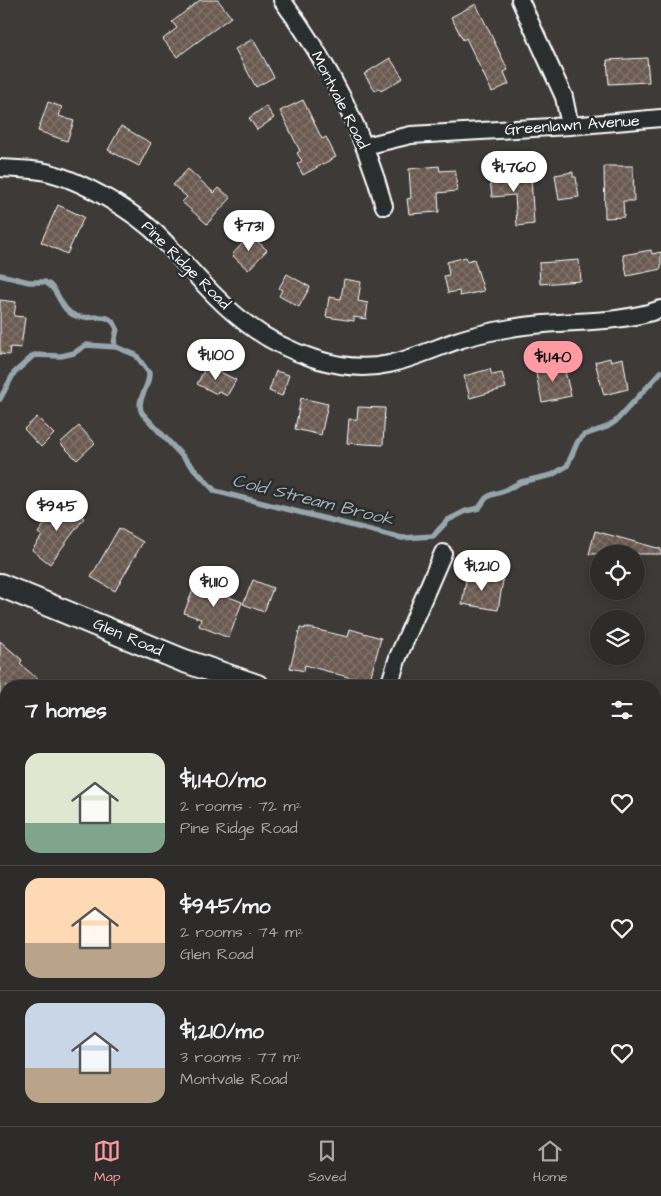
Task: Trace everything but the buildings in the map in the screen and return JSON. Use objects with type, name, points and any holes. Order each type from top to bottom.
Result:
[{"type":"street","name":"Montvale Road","points":[[282,0],[327,69],[365,146],[384,206]]},
{"type":"street","points":[[520,0],[564,97],[570,126]]},
{"type":"street","name":"Greenlawn Avenue","points":[[365,146],[411,136],[661,118]]},
{"type":"street","name":"Pine Ridge Road","points":[[0,168],[42,171],[72,181],[134,214],[160,237],[218,298],[247,324],[278,344],[337,364],[363,368],[387,365],[414,358],[459,340],[513,328],[621,318],[661,309]]},
{"type":"street","points":[[391,680],[401,650],[443,554]]},
{"type":"street","name":"Glen Road","points":[[0,585],[220,680]]},
{"type":"waterway","name":"Cold Stream Brook","points":[[0,275],[29,282],[45,282],[54,289],[70,313],[82,317],[104,317],[114,323],[117,329],[114,343],[116,347],[136,355],[149,373],[140,403],[142,413],[215,491],[402,538],[433,536],[448,520],[466,511],[479,508],[486,498],[491,495],[521,482],[552,475],[567,466],[578,441],[584,435],[607,427],[616,421],[661,372]]},
{"type":"waterway","points":[[0,399],[14,373],[34,355],[61,356],[74,353],[86,345],[116,347]]}]
